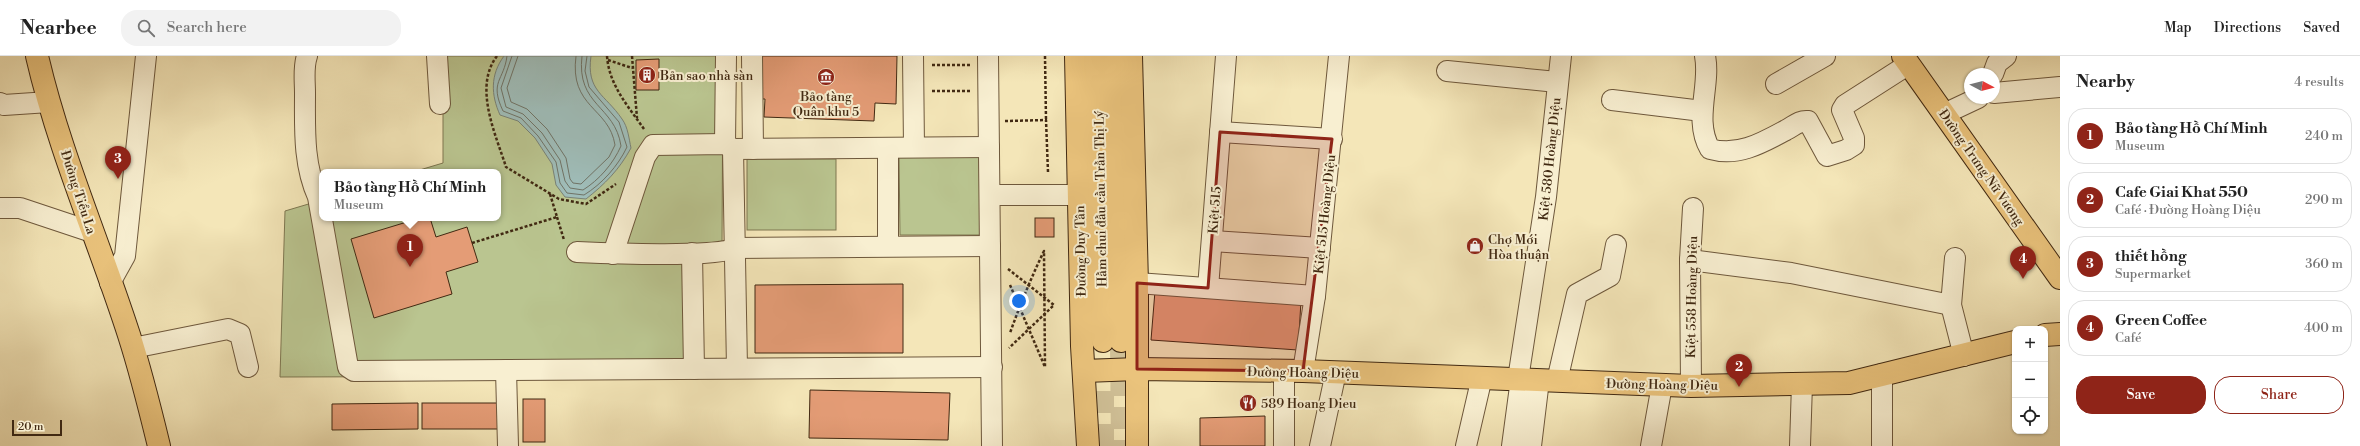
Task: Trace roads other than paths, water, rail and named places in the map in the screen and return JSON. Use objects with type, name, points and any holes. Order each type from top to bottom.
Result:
[{"type":"main road","name":"Đường Tiểu La","points":[[37,56],[49,102],[146,389],[159,446]]},
{"type":"main road","name":"Đường Duy Tân","points":[[1076,56],[1082,346],[1085,371],[1088,446]]},
{"type":"main road","name":"Hầm chui đầu cầu Trần Thị Lý","points":[[1096,56],[1112,341],[1114,56]]},
{"type":"main road","points":[[1131,56],[1137,283],[1137,446]]},
{"type":"main road","name":"Đường Trưng Nữ Vương","points":[[1906,60],[2060,278]]},
{"type":"main road","points":[[2048,336],[2060,334]]},
{"type":"main road","name":"Đường Hoàng Diệu","points":[[1085,371],[1137,369],[1336,372],[1691,386],[1849,383],[1882,374],[1964,356],[2012,343]]},
{"type":"street","points":[[110,283],[125,256],[146,56]]},
{"type":"street","points":[[307,56],[305,68],[305,140],[311,182],[319,203]]},
{"type":"street","points":[[438,56],[440,104]]},
{"type":"street","points":[[726,56],[734,248],[737,368]]},
{"type":"street","points":[[752,56],[753,149]]},
{"type":"street","name":"Kiệt 515","points":[[1208,288],[1226,56]]},
{"type":"street","name":"Kiệt 515 Hoàng Diệu","points":[[1284,446],[1294,371],[1315,296],[1332,139],[1339,56]]},
{"type":"street","name":"Kiệt 580 Hoàng Diệu","points":[[1534,379],[1546,197],[1560,56]]},
{"type":"street","points":[[1706,56],[1702,111],[1705,141],[1710,149],[1722,152],[1743,150],[1767,140],[1802,121],[1808,121],[1827,156],[1846,150],[1854,145],[1854,138],[1842,110],[1845,105],[1906,60]]},
{"type":"street","points":[[1776,84],[1825,56]]},
{"type":"street","points":[[1995,68],[1997,63],[2006,56]]},
{"type":"street","points":[[913,61],[914,147]]},
{"type":"street","points":[[988,61],[992,446]]},
{"type":"street","points":[[1447,71],[1557,82]]},
{"type":"street","points":[[2000,92],[2060,87]]},
{"type":"street","points":[[1612,100],[1702,111]]},
{"type":"street","points":[[0,103],[4,105],[49,102]]},
{"type":"street","points":[[1944,114],[1965,104]]},
{"type":"street","points":[[1220,132],[1332,139]]},
{"type":"street","points":[[613,254],[645,157],[652,145],[729,146],[753,149],[989,147]]},
{"type":"street","points":[[888,148],[888,246]]},
{"type":"street","points":[[990,195],[1078,195]]},
{"type":"street","points":[[0,208],[20,208],[92,232]]},
{"type":"street","name":"Kiệt 558 Hoàng Diệu","points":[[1691,386],[1690,260],[1693,208]]},
{"type":"street","points":[[322,221],[348,367],[354,371],[992,367]]},
{"type":"street","points":[[1212,241],[1320,248]]},
{"type":"street","points":[[1512,446],[1534,379],[1577,294],[1610,276],[1616,245]]},
{"type":"street","points":[[577,252],[613,254],[692,253],[729,252],[734,248],[990,246]]},
{"type":"street","points":[[692,253],[694,369]]},
{"type":"street","points":[[1955,258],[1951,305],[1964,356]]},
{"type":"street","points":[[1690,260],[1791,273],[1951,305]]},
{"type":"street","points":[[1137,283],[1315,296]]},
{"type":"street","points":[[133,348],[228,329],[235,330],[240,334],[248,368]]},
{"type":"street","points":[[506,370],[508,446]]},
{"type":"street","points":[[1320,446],[1336,372]]},
{"type":"street","points":[[1882,374],[1882,446]]},
{"type":"street","points":[[1466,446],[1482,377]]},
{"type":"street","points":[[1531,446],[1534,379]]},
{"type":"street","points":[[1800,446],[1802,384]]},
{"type":"street","points":[[1651,446],[1662,385]]},
{"type":"water","points":[[504,56],[591,56],[590,68],[594,85],[624,122],[631,148],[622,163],[611,176],[586,199],[565,197],[556,185],[552,164],[535,138],[518,121],[500,115],[495,100],[493,85],[496,70]]},
{"type":"tunnel","points":[[1103,341],[1103,446]]},
{"type":"tunnel","points":[[1121,341],[1122,446]]},
{"type":"place","name":"Bản sao nhà sàn","points":[[647,75]]},
{"type":"place","name":"Bảo tàng Quân khu 5","points":[[826,77]]},
{"type":"place","name":"thiết hồng","points":[[118,179]]},
{"type":"place","name":"Chợ Mới Hòa thuận","points":[[1475,246]]},
{"type":"place","name":"Bảo tàng Hồ Chí Minh","points":[[410,267]]},
{"type":"place","name":"Green Coffee","points":[[2023,279]]},
{"type":"place","name":"Cafe Giai Khat 550","points":[[1739,387]]},
{"type":"place","name":"589 Hoang Dieu","points":[[1248,403]]}]
